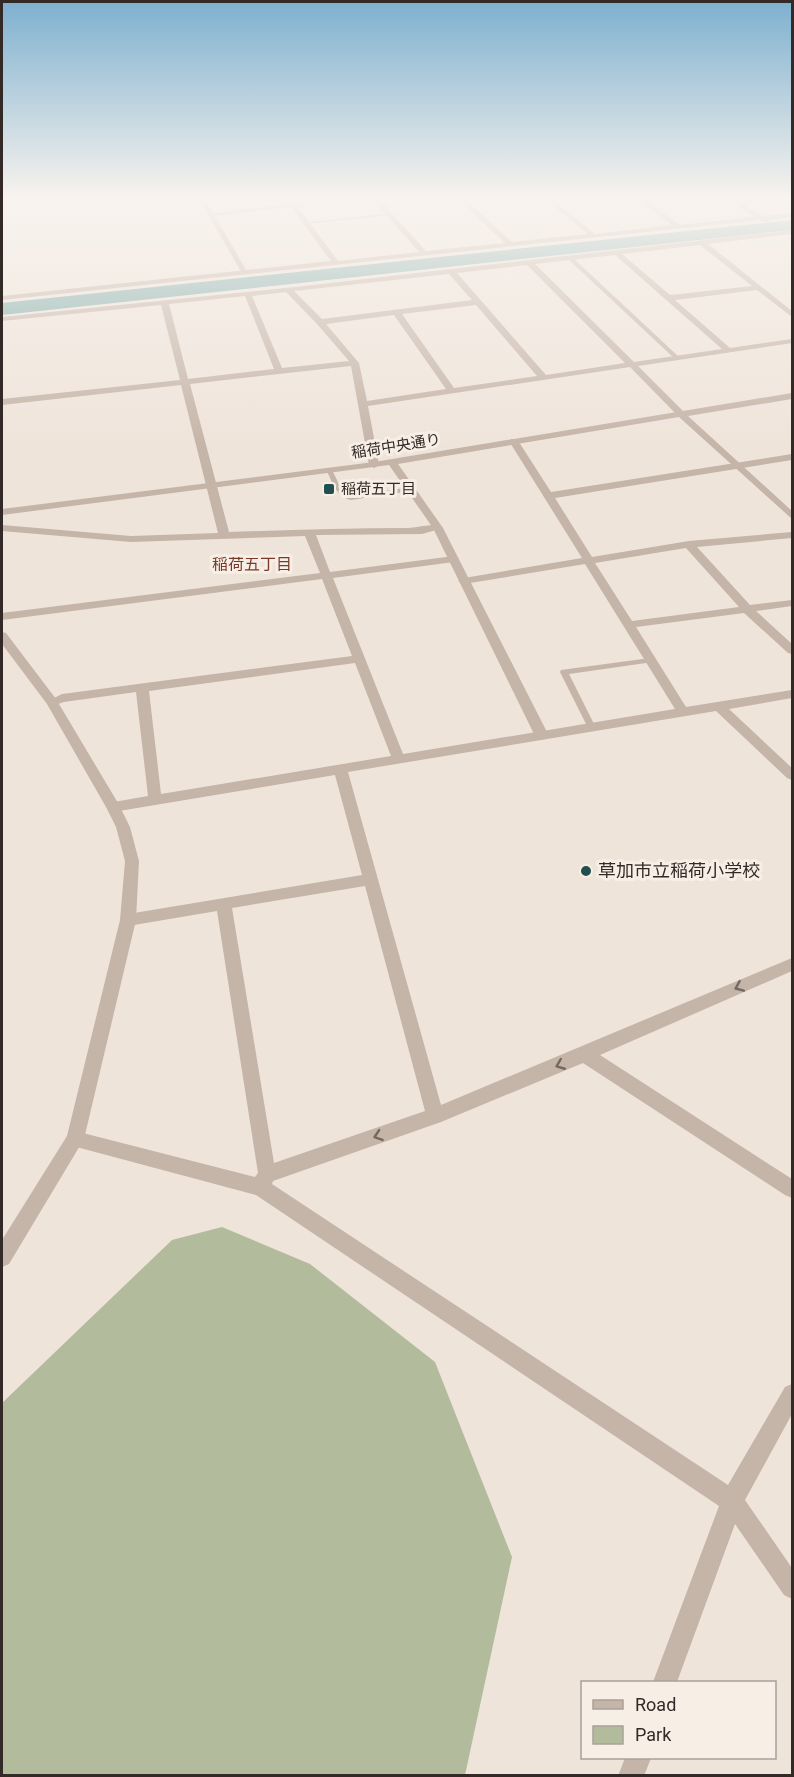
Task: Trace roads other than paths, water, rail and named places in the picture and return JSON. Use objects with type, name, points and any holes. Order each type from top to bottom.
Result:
[{"type":"street","points":[[2,298],[159,282]]},
{"type":"street","points":[[2,320],[351,282]]},
{"type":"street","points":[[461,282],[543,377]]},
{"type":"street","points":[[549,282],[681,414],[792,516]]},
{"type":"street","points":[[650,282],[728,350]]},
{"type":"street","points":[[750,282],[792,315]]},
{"type":"street","points":[[668,298],[758,288]]},
{"type":"street","points":[[287,289],[320,322],[355,363],[374,465]]},
{"type":"street","points":[[247,293],[279,371]]},
{"type":"street","points":[[164,302],[224,536]]},
{"type":"street","points":[[320,322],[478,302]]},
{"type":"street","points":[[397,313],[452,391]]},
{"type":"street","points":[[363,404],[792,341]]},
{"type":"street","points":[[2,402],[355,363]]},
{"type":"street","name":"稲荷中央通り","points":[[2,512],[374,465],[792,396]]},
{"type":"street","points":[[514,441],[683,712]]},
{"type":"street","points":[[548,496],[736,464],[792,457]]},
{"type":"street","points":[[392,462],[438,528],[542,736]]},
{"type":"street","points":[[2,528],[131,539],[309,532],[402,530],[417,532],[438,528]]},
{"type":"street","points":[[309,532],[399,760]]},
{"type":"street","points":[[464,581],[689,544],[792,535]]},
{"type":"street","points":[[689,544],[747,609],[792,650]]},
{"type":"street","points":[[2,617],[453,558]]},
{"type":"street","points":[[628,625],[792,603]]},
{"type":"street","points":[[2,636],[51,702],[113,807],[123,827],[132,861],[128,920],[75,1139],[2,1257]]},
{"type":"street","points":[[51,702],[62,698],[359,659]]},
{"type":"street","points":[[142,688],[155,800]]},
{"type":"street","points":[[113,807],[792,694]]},
{"type":"street","points":[[718,706],[792,775]]},
{"type":"street","points":[[341,770],[435,1116]]},
{"type":"street","points":[[128,920],[369,879]]},
{"type":"street","points":[[224,905],[263,1180]]},
{"type":"street","points":[[263,1180],[435,1116],[585,1055],[792,964]]},
{"type":"street","points":[[585,1055],[792,1189]]},
{"type":"street","points":[[75,1139],[263,1180],[732,1501],[792,1587]]},
{"type":"street","points":[[666,1681],[732,1501],[792,1394]]},
{"type":"street","points":[[631,1776],[638,1759]]},
{"type":"lane","points":[[596,282],[677,358]]},
{"type":"lane","points":[[330,471],[344,497],[351,498],[411,489]]},
{"type":"lane","points":[[592,728],[564,672],[650,660]]},
{"type":"waterway","points":[[2,309],[257,282]]},
{"type":"place","name":"稲荷五丁目","points":[[329,489]]},
{"type":"place","name":"草加市立稲荷小学校","points":[[586,871]]},
{"type":"district","name":"稲荷五丁目","points":[[252,564]]}]
